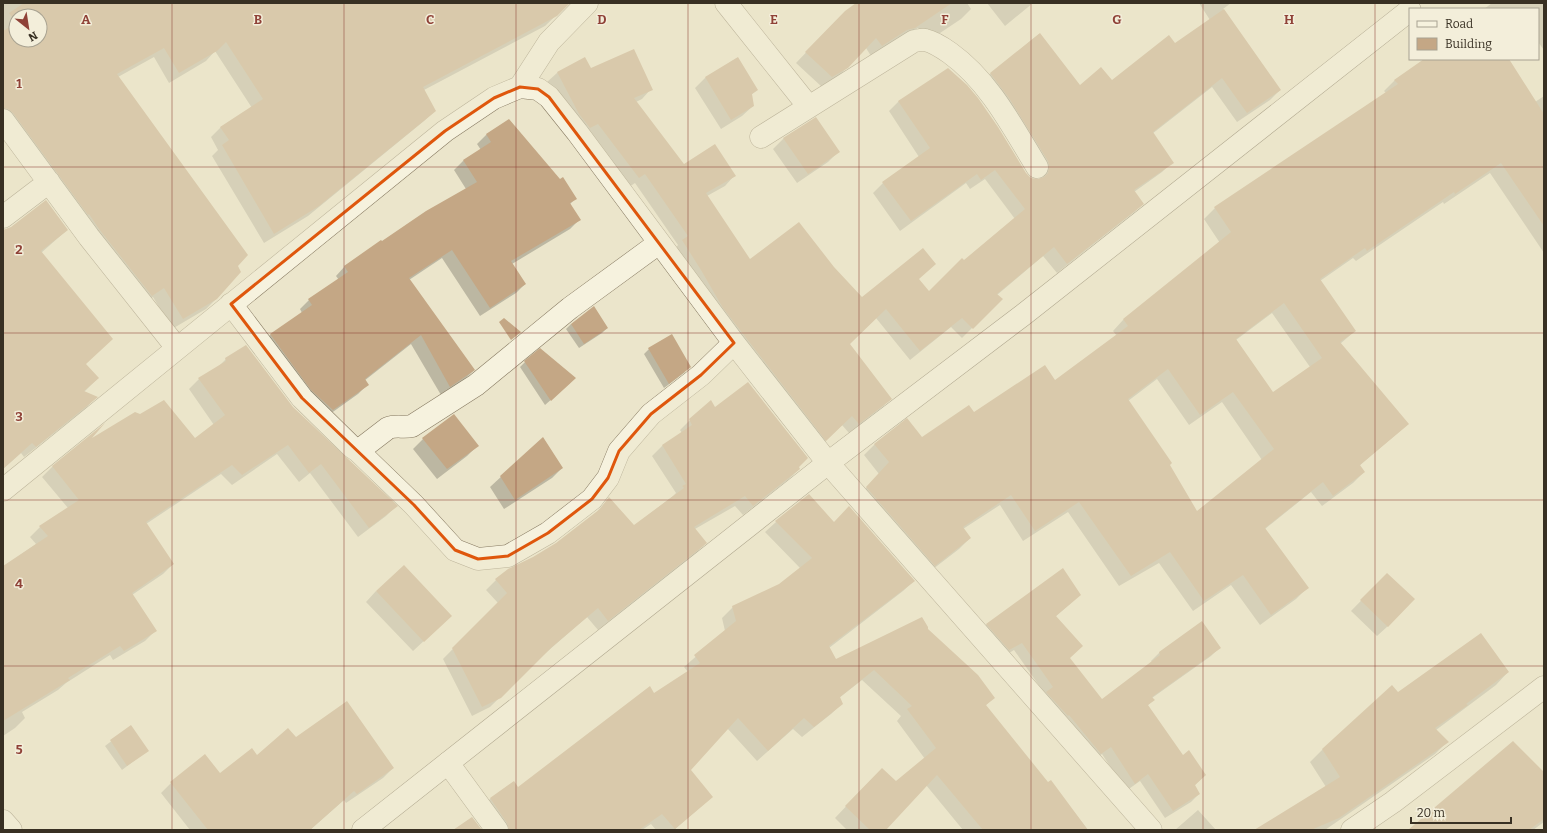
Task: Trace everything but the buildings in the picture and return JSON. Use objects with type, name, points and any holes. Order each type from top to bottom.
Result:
[{"type":"street","points":[[3,490],[445,131],[494,98],[520,86],[549,42],[587,3]]},
{"type":"street","points":[[726,3],[809,107]]},
{"type":"street","points":[[363,830],[828,463],[1023,315],[1409,12]]},
{"type":"street","points":[[761,137],[914,42],[924,39],[932,42],[955,57],[979,79],[993,96],[1037,166]]},
{"type":"street","points":[[520,86],[538,89],[549,97],[577,132],[734,342],[828,463],[1151,830]]},
{"type":"street","points":[[3,120],[89,237],[177,348]]},
{"type":"street","points":[[3,217],[49,182]]},
{"type":"street","points":[[358,450],[388,428],[397,426],[405,427],[420,422],[476,385],[570,308],[659,242]]},
{"type":"street","points":[[231,304],[302,398],[352,447],[358,450],[414,504],[455,550],[478,560],[508,556],[548,533],[592,499],[608,478],[619,451],[651,414],[701,375],[734,342]]},
{"type":"street","points":[[1352,830],[1393,802],[1544,687]]},
{"type":"street","points":[[448,763],[497,830]]},
{"type":"street","points":[[3,821],[11,830]]},
{"type":"highlighted area","points":[[520,87],[538,89],[549,97],[734,343],[701,375],[651,414],[619,451],[608,478],[592,499],[548,533],[508,556],[478,559],[455,550],[414,505],[302,398],[231,304],[445,131],[494,98]]}]
